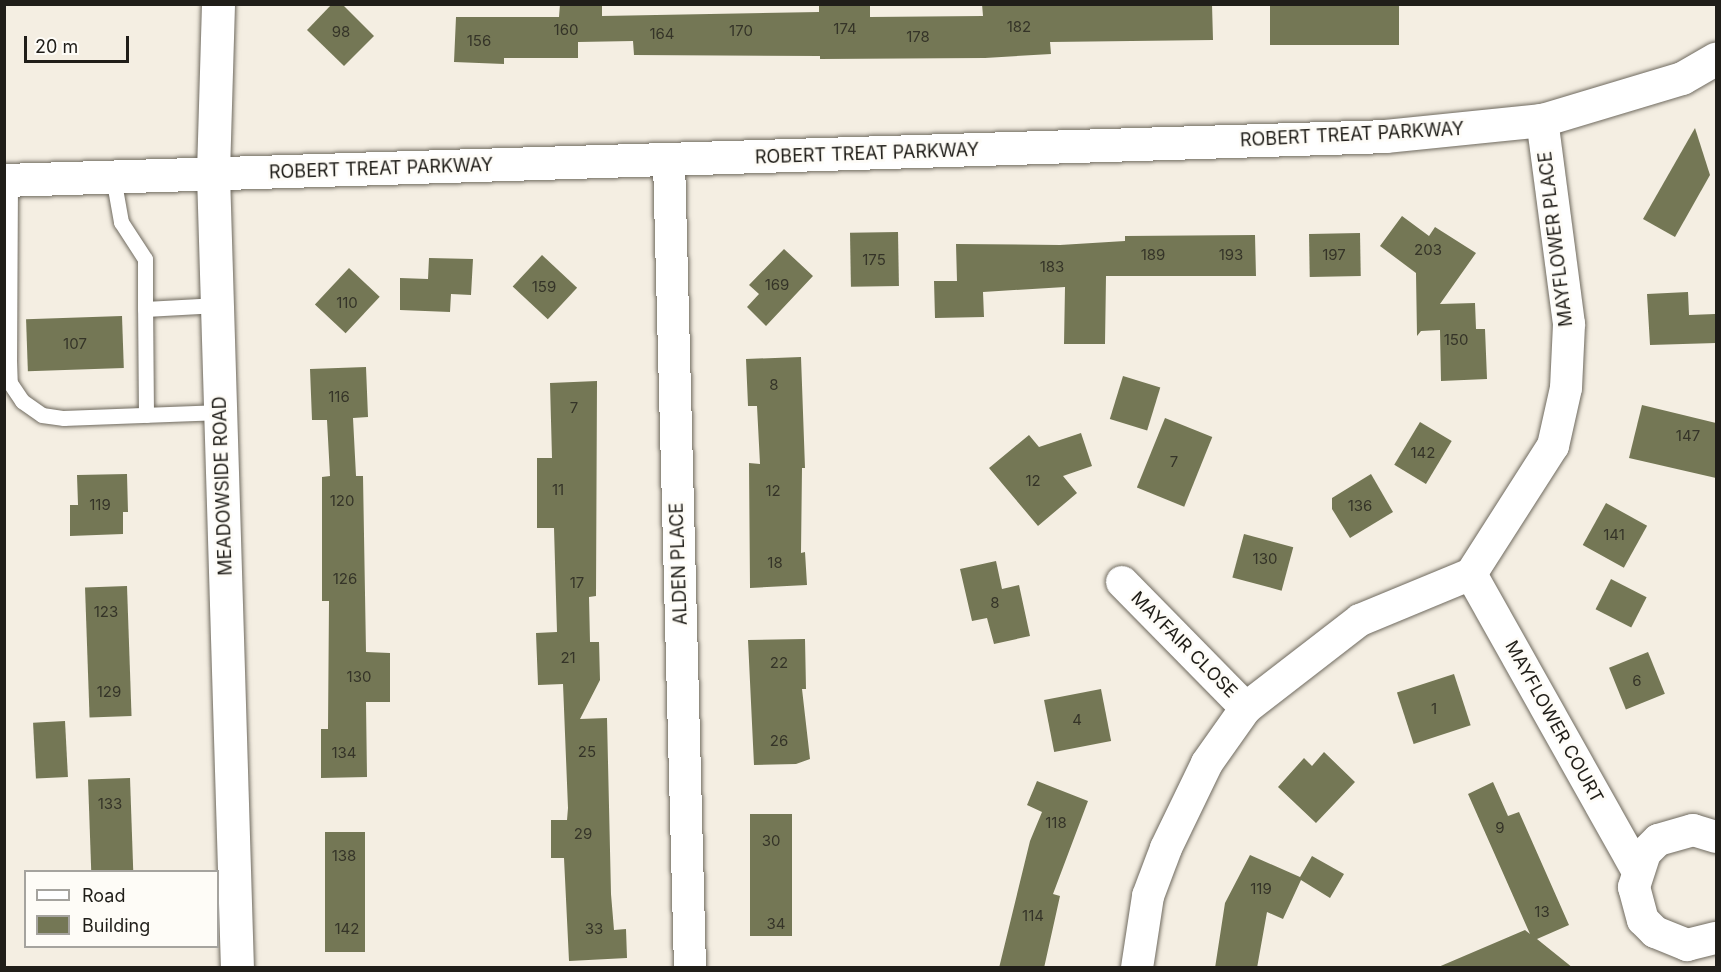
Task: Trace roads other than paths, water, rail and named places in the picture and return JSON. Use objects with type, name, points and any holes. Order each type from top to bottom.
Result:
[{"type":"street","name":"MEADOWSIDE ROAD","points":[[218,4],[213,174],[237,968]]},
{"type":"street","name":"ROBERT TREAT PARKWAY","points":[[7,180],[669,161],[1385,136],[1542,120],[1682,78],[1716,58]]},
{"type":"street","name":"MAYFLOWER PLACE","points":[[1471,574],[1553,446],[1566,388],[1569,324],[1542,120]]},
{"type":"street","name":"ALDEN PLACE","points":[[669,161],[690,968]]},
{"type":"street","points":[[1137,968],[1148,896],[1166,848],[1207,762],[1246,708],[1360,620],[1471,574]]},
{"type":"street","name":"MAYFLOWER COURT","points":[[1471,574],[1637,870]]},
{"type":"street","name":"MAYFAIR CLOSE","points":[[1122,582],[1246,708]]},
{"type":"street","points":[[1716,837],[1693,830],[1675,832],[1658,840],[1637,870],[1636,904],[1643,920],[1655,932],[1687,945],[1716,938]]},
{"type":"lane","points":[[113,177],[120,219],[145,259],[146,415]]},
{"type":"lane","points":[[7,180],[10,383],[22,401],[42,415],[221,412]]},
{"type":"lane","points":[[145,309],[218,304]]}]
